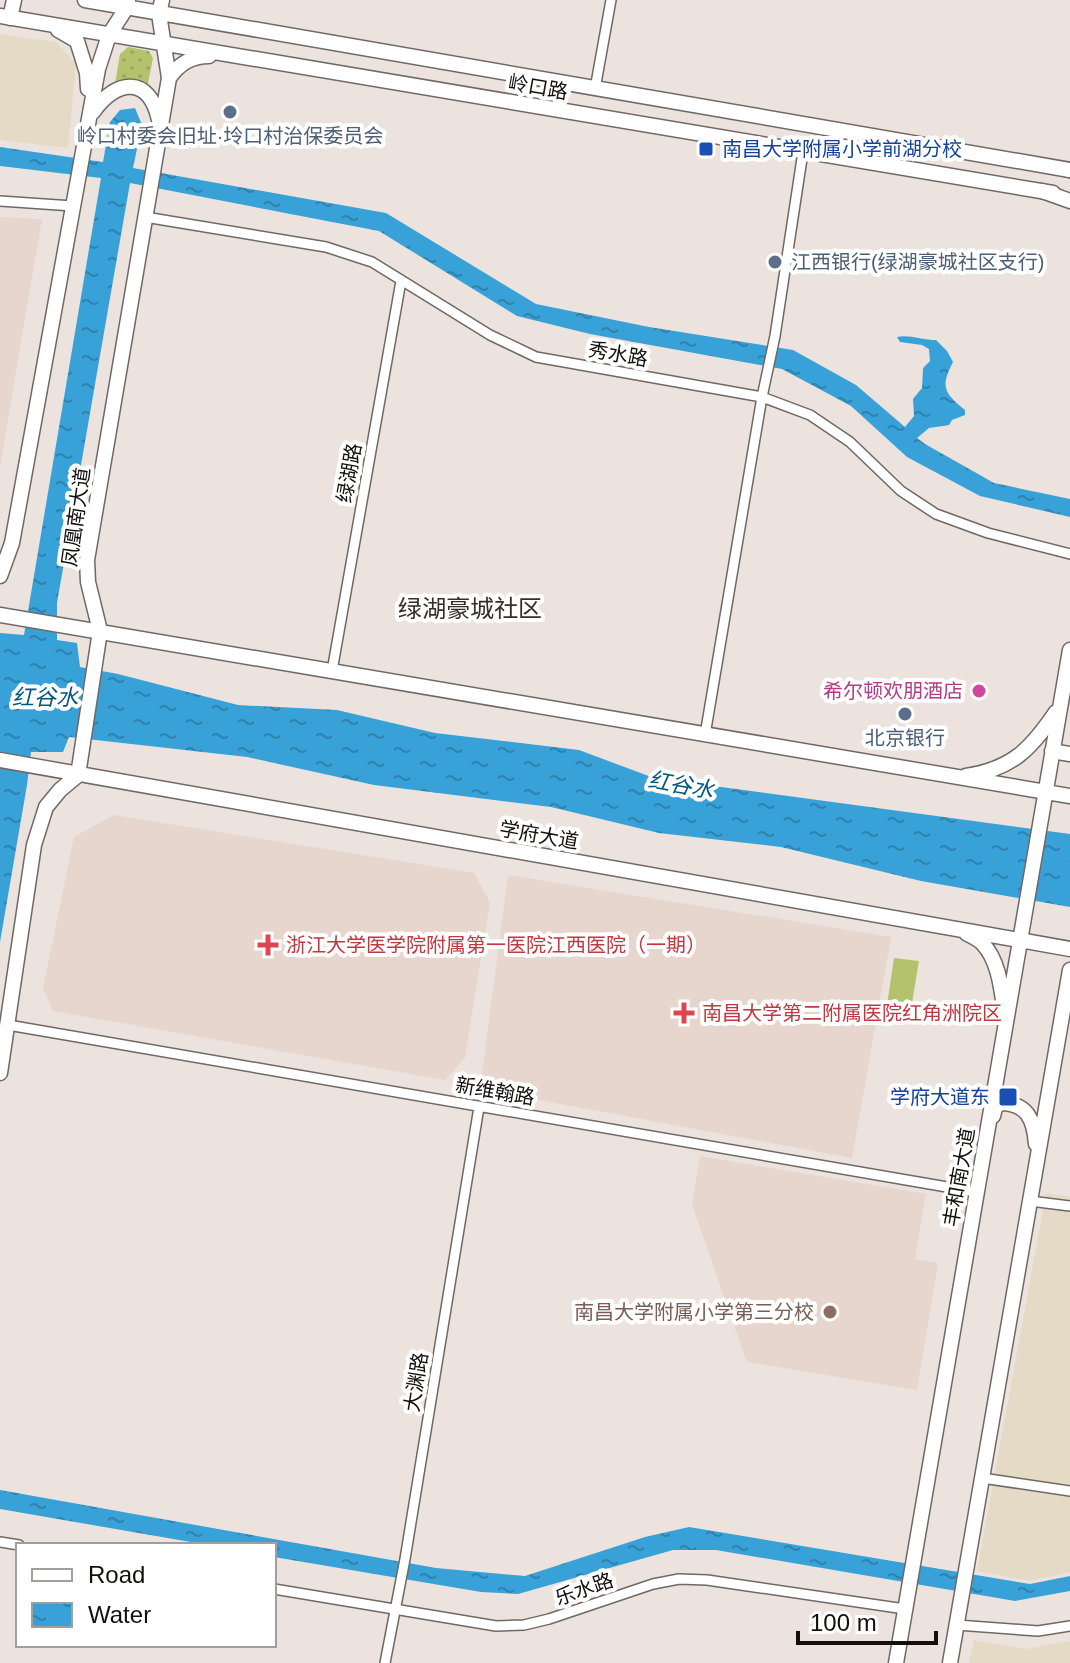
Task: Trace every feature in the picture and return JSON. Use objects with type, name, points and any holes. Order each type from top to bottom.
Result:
[{"type":"main road","points":[[5,17],[14,0]]},
{"type":"main road","name":"岭口路","points":[[85,0],[161,7],[244,28],[1070,170]]},
{"type":"main road","points":[[0,576],[12,543],[98,69],[109,35],[128,4]]},
{"type":"main road","points":[[161,7],[169,78],[161,128]]},
{"type":"main road","name":"岭口路","points":[[5,17],[1070,198]]},
{"type":"main road","points":[[49,25],[77,41],[87,73],[89,117]]},
{"type":"main road","points":[[169,78],[185,61],[201,56],[236,56],[244,28]]},
{"type":"main road","points":[[89,117],[103,98],[113,91],[135,88],[147,93],[155,103],[161,128]]},
{"type":"main road","name":"凤凰南大道","points":[[78,775],[100,631],[88,582],[87,560],[161,128]]},
{"type":"main road","points":[[7,616],[1070,796]]},
{"type":"main road","name":"丰和南大道","points":[[896,1663],[1070,650]]},
{"type":"main road","points":[[958,778],[999,769],[1021,754],[1040,736],[1061,705]]},
{"type":"main road","points":[[1052,751],[1070,754]]},
{"type":"main road","name":"学府大道","points":[[0,760],[1070,949]]},
{"type":"main road","points":[[0,1073],[34,845],[46,807],[78,775]]},
{"type":"main road","points":[[959,928],[982,943],[991,959],[1001,981],[1006,1019]]},
{"type":"main road","points":[[950,1663],[1070,970]]},
{"type":"main road","points":[[1061,1020],[1070,995]]},
{"type":"main road","points":[[983,1151],[995,1108],[1000,1103],[1011,1103],[1019,1105],[1029,1116],[1035,1131],[1037,1160]]},
{"type":"street","points":[[595,89],[611,0]]},
{"type":"street","points":[[705,735],[769,370],[803,152]]},
{"type":"street","points":[[0,201],[73,206]]},
{"type":"street","name":"秀水路","points":[[145,217],[326,247],[372,262],[490,335],[536,357],[762,397],[810,415],[830,428],[850,442],[901,491],[936,514],[988,533],[1070,554]]},
{"type":"street","name":"绿湖路","points":[[332,671],[401,281]]},
{"type":"street","name":"新维翰路","points":[[8,1025],[976,1192]]},
{"type":"street","name":"大渊路","points":[[385,1663],[479,1107]]},
{"type":"street","points":[[1030,1201],[1070,1206]]},
{"type":"street","points":[[982,1478],[1070,1491]]},
{"type":"street","name":"乐水路","points":[[276,1589],[496,1626],[524,1625],[549,1619],[653,1584],[679,1579],[707,1580],[905,1609]]},
{"type":"street","points":[[957,1625],[1038,1631],[1070,1626]]},
{"type":"shaded area","points":[[0,34],[56,42],[76,64],[68,148],[0,140]]},
{"type":"shaded area","points":[[0,218],[42,219],[0,466]]},
{"type":"shaded area","name":"浙江大学医学院附属第一医院江西医院（一期）","points":[[114,815],[474,873],[490,902],[465,1058],[445,1080],[53,1011],[43,988],[74,837]]},
{"type":"shaded area","name":"南昌大学第二附属医院红角洲院区","points":[[508,875],[891,937],[852,1158],[480,1089]]},
{"type":"shaded area","name":"南昌大学附属小学第三分校","points":[[700,1156],[926,1194],[915,1259],[938,1263],[917,1390],[747,1362],[692,1205]]},
{"type":"shaded area","points":[[1046,1193],[1070,1197],[1070,1572],[1030,1581],[977,1571]]},
{"type":"shaded area","points":[[974,1640],[1025,1649],[1070,1641],[1070,1663],[969,1663]]},
{"type":"green space","points":[[128,47],[149,51],[153,58],[147,88],[115,84],[120,54]]},
{"type":"green space","points":[[894,958],[919,961],[911,1009],[887,1005]]},
{"type":"water","name":"红谷水","points":[[135,108],[142,125],[133,168],[386,213],[536,304],[649,327],[793,350],[856,385],[905,427],[914,416],[913,399],[922,388],[923,368],[930,361],[929,349],[900,342],[897,337],[936,340],[953,362],[946,378],[946,389],[965,410],[965,415],[952,420],[949,425],[929,428],[917,438],[994,483],[1070,499],[1070,517],[980,496],[907,457],[851,406],[782,369],[590,334],[517,316],[379,231],[130,183],[57,603],[57,640],[77,643],[80,667],[238,705],[337,710],[435,733],[579,750],[654,778],[1070,834],[1070,907],[921,881],[781,847],[659,833],[551,807],[374,785],[247,757],[69,737],[63,752],[31,752],[0,942],[0,633],[24,635],[101,178],[0,166],[0,147],[103,162],[110,122],[120,110]]},
{"type":"water","points":[[0,1490],[436,1568],[525,1576],[645,1537],[689,1527],[1030,1584],[1070,1576],[1070,1591],[1015,1601],[716,1550],[673,1550],[518,1594],[481,1592],[276,1557],[276,1543],[196,1543],[0,1509]]},
{"type":"place","name":"岭口村委会旧址·坽口村治保委员会","points":[[230,112]]},
{"type":"place","name":"南昌大学附属小学前湖分校","points":[[706,149]]},
{"type":"place","name":"江西银行(绿湖豪城社区支行)","points":[[775,262]]},
{"type":"place","name":"希尔顿欢朋酒店","points":[[979,691]]},
{"type":"place","name":"北京银行","points":[[905,714]]},
{"type":"place","name":"浙江大学医学院附属第一医院江西医院（一期）","points":[[268,945]]},
{"type":"place","name":"南昌大学第二附属医院红角洲院区","points":[[684,1013]]},
{"type":"place","name":"学府大道东","points":[[1008,1097]]},
{"type":"place","name":"南昌大学附属小学第三分校","points":[[830,1312]]},
{"type":"district","name":"绿湖豪城社区","points":[[470,608]]}]
